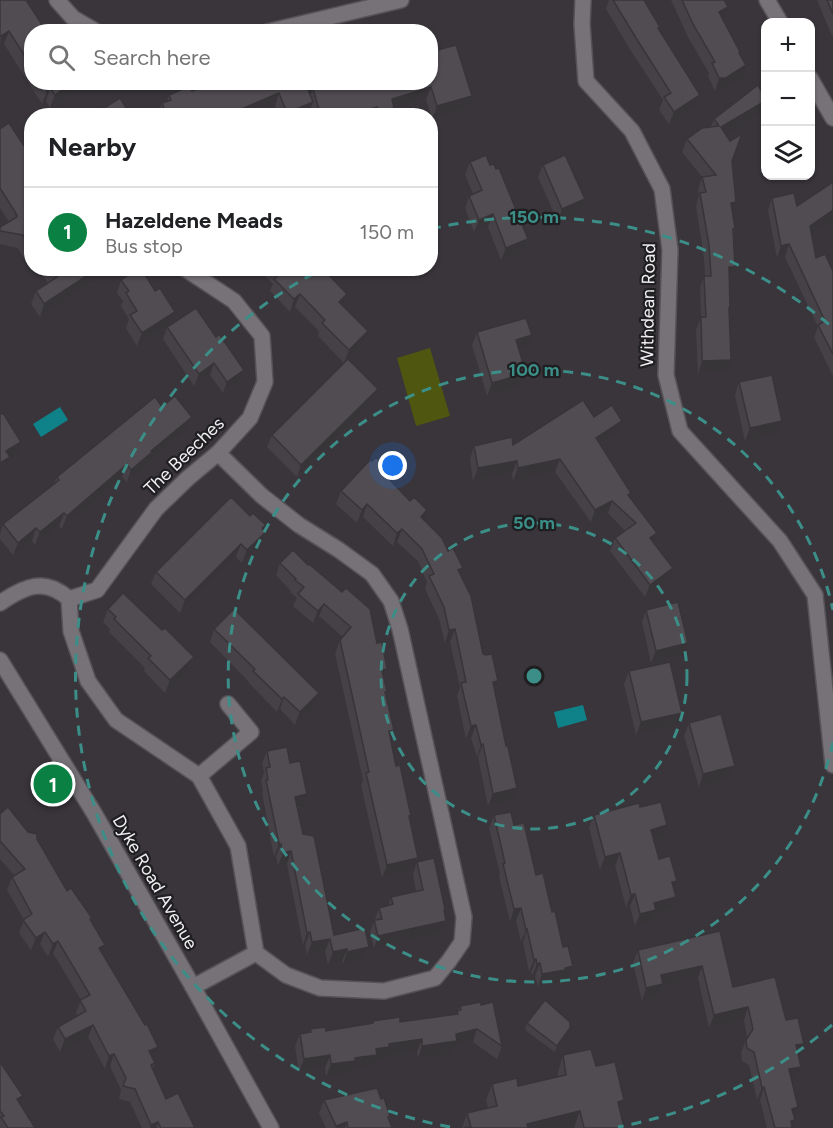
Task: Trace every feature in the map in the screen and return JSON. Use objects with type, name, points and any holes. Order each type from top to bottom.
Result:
[{"type":"street","points":[[57,0],[73,18],[83,24]]},
{"type":"street","points":[[300,24],[401,0]]},
{"type":"street","name":"Withdean Road","points":[[583,0],[582,24],[586,81],[632,131],[662,189],[670,250],[666,375],[680,431],[780,541],[815,595],[833,765]]},
{"type":"street","points":[[767,0],[778,18]]},
{"type":"street","points":[[815,87],[833,118]]},
{"type":"street","name":"The Beeches","points":[[69,599],[98,590],[156,509],[218,453],[250,418],[265,382],[262,336],[234,301],[196,276]]},
{"type":"street","points":[[0,603],[32,586],[49,586],[61,591],[69,599],[71,631],[88,681],[116,720],[199,776],[238,846],[256,953],[286,975],[320,988],[384,991],[435,978],[450,961],[462,942],[464,917],[403,641],[391,601],[372,574],[299,525],[262,496],[218,453]]},
{"type":"street","name":"Dyke Road Avenue","points":[[0,660],[94,813],[194,987],[271,1128]]},
{"type":"street","points":[[199,776],[251,732],[228,704]]},
{"type":"street","points":[[194,987],[256,953]]},
{"type":"green space","points":[[430,348],[450,416],[416,426],[397,358]]},
{"type":"water","points":[[60,407],[68,420],[41,437],[33,424]]},
{"type":"water","points":[[583,705],[587,720],[558,728],[554,712]]},
{"type":"building","points":[[0,0],[26,0],[42,24],[24,24],[24,54],[9,31],[0,35]]},
{"type":"building","points":[[613,0],[644,0],[660,27],[658,28],[700,95],[674,112],[664,97],[671,93]]},
{"type":"building","points":[[682,0],[724,0],[728,7],[719,12],[746,65],[726,78],[719,78],[712,63],[715,62]]},
{"type":"building","points":[[827,0],[833,0],[833,14]]},
{"type":"building","points":[[456,45],[472,96],[437,106],[432,90],[438,90],[438,50]]},
{"type":"building","points":[[758,85],[761,91],[761,103],[721,127],[730,141],[742,134],[732,161],[736,202],[731,203],[735,228],[733,229],[735,267],[729,267],[731,360],[702,361],[701,317],[706,317],[704,276],[711,276],[709,245],[700,193],[706,192],[702,177],[716,175],[687,139],[702,128],[719,126],[714,119]]},
{"type":"building","points":[[51,90],[63,90],[55,95]]},
{"type":"building","points":[[181,90],[308,90],[313,102],[299,108],[285,108],[279,93],[244,108],[164,108],[162,103],[171,100],[169,95]]},
{"type":"building","points":[[313,90],[421,90],[392,99],[394,108],[319,108]]},
{"type":"building","points":[[120,98],[126,108],[104,108]]},
{"type":"building","points":[[9,123],[24,146],[24,237],[0,231],[0,227],[17,215],[0,188],[0,129]]},
{"type":"building","points":[[486,155],[490,165],[494,164],[496,169],[499,168],[528,239],[506,248],[493,214],[479,220],[469,196],[482,190],[470,162]]},
{"type":"building","points":[[565,155],[585,199],[562,209],[543,165]]},
{"type":"building","points":[[833,182],[833,210],[810,226],[816,258],[825,254],[833,268],[833,354],[818,325],[825,321],[789,244],[781,246],[772,198],[794,193],[797,206]]},
{"type":"building","points":[[86,276],[44,304],[36,291],[57,277]]},
{"type":"building","points":[[127,276],[146,276],[155,291],[160,288],[175,312],[142,333],[130,315],[137,311],[126,293],[129,291],[121,280]]},
{"type":"building","points":[[278,276],[330,276],[347,294],[339,302],[368,331],[349,350],[322,323],[325,320],[300,294],[294,299],[274,279]]},
{"type":"building","points":[[196,308],[216,337],[219,334],[244,370],[227,382],[214,363],[199,374],[167,327]]},
{"type":"building","points":[[526,318],[532,335],[516,340],[526,373],[492,383],[477,332]]},
{"type":"building","points":[[348,359],[378,389],[301,465],[272,435]]},
{"type":"building","points":[[772,375],[782,421],[750,428],[739,382]]},
{"type":"building","points":[[175,396],[192,417],[131,470],[127,464],[67,516],[64,513],[40,532],[36,528],[18,543],[3,524],[59,480],[57,477],[155,397],[162,407]]},
{"type":"building","points":[[583,400],[594,417],[612,405],[622,421],[596,438],[631,493],[628,495],[657,533],[650,538],[673,568],[650,585],[615,538],[636,523],[612,501],[595,510],[560,459],[518,468],[517,461],[478,468],[474,446],[512,437],[513,445]]},
{"type":"building","points":[[3,413],[21,442],[6,451],[10,457],[0,463],[0,415]]},
{"type":"building","points":[[376,457],[383,465],[401,465],[388,478],[410,501],[414,497],[427,510],[421,517],[442,538],[448,551],[453,548],[463,568],[458,570],[471,596],[483,654],[492,654],[498,681],[493,682],[517,788],[493,794],[483,744],[481,745],[476,725],[471,726],[461,683],[466,682],[455,629],[449,630],[444,607],[429,576],[434,574],[422,549],[402,529],[397,533],[367,504],[362,510],[341,491],[370,460]]},
{"type":"building","points":[[231,497],[250,516],[253,513],[266,525],[262,528],[266,532],[247,550],[241,544],[185,600],[156,572]]},
{"type":"building","points":[[293,550],[342,592],[346,588],[370,609],[377,643],[382,642],[387,669],[382,670],[387,692],[385,692],[394,730],[389,731],[396,766],[400,765],[418,858],[387,865],[340,640],[351,627],[324,604],[318,611],[298,594],[304,587],[280,563]]},
{"type":"building","points":[[123,593],[162,630],[165,628],[194,657],[170,680],[148,658],[151,656],[114,619],[116,617],[108,609]]},
{"type":"building","points":[[678,602],[688,643],[656,651],[646,610]]},
{"type":"building","points":[[234,609],[319,693],[300,712],[284,697],[282,699],[214,629]]},
{"type":"building","points":[[670,662],[682,713],[641,722],[629,671]]},
{"type":"building","points":[[721,714],[735,766],[703,774],[689,723]]},
{"type":"building","points":[[287,747],[290,763],[300,761],[307,794],[295,797],[303,834],[314,836],[334,935],[365,928],[369,947],[347,952],[347,949],[333,952],[330,939],[312,942],[310,932],[307,933],[291,851],[283,853],[281,844],[279,844],[266,780],[268,780],[266,768],[270,767],[267,751]]},
{"type":"building","points":[[661,802],[667,825],[651,830],[659,859],[670,856],[677,881],[672,882],[676,897],[654,903],[656,910],[640,914],[635,894],[631,895],[620,853],[605,857],[594,815],[639,803],[640,807]]},
{"type":"building","points":[[8,807],[28,832],[37,834],[37,839],[67,891],[71,888],[92,918],[90,919],[105,945],[99,948],[145,1025],[147,1024],[158,1047],[149,1051],[155,1063],[151,1065],[166,1099],[178,1093],[195,1128],[161,1128],[158,1122],[151,1125],[135,1089],[123,1086],[126,1078],[114,1054],[109,1056],[93,1025],[65,1039],[58,1027],[86,1011],[80,1000],[90,995],[58,941],[53,944],[45,932],[36,938],[23,920],[32,914],[12,877],[25,869],[0,841],[0,814]]},
{"type":"building","points":[[511,812],[514,825],[524,823],[536,875],[543,873],[563,947],[568,946],[573,966],[565,970],[542,974],[540,963],[537,964],[536,959],[534,960],[521,908],[514,909],[494,815]]},
{"type":"building","points":[[434,858],[446,921],[378,936],[374,920],[382,919],[379,908],[393,904],[391,897],[423,890],[417,862]]},
{"type":"building","points":[[720,931],[733,987],[775,977],[786,1020],[798,1018],[804,1044],[796,1045],[801,1067],[789,1069],[798,1107],[792,1109],[795,1120],[791,1121],[792,1128],[775,1128],[764,1087],[762,1088],[754,1052],[747,1048],[746,1040],[753,1029],[748,1007],[714,1015],[702,966],[661,975],[663,984],[646,988],[638,950]]},
{"type":"building","points":[[545,1000],[570,1022],[570,1028],[557,1046],[527,1023]]},
{"type":"building","points":[[481,1002],[481,1005],[493,1002],[502,1046],[477,1029],[456,1034],[457,1041],[422,1046],[422,1039],[389,1044],[389,1047],[376,1049],[377,1055],[355,1058],[355,1061],[331,1064],[330,1055],[304,1059],[300,1034],[311,1032],[310,1029],[325,1027],[326,1031],[400,1017],[400,1022],[458,1014],[457,1011],[461,1010],[460,1006]]},
{"type":"building","points":[[591,1049],[596,1066],[615,1062],[624,1100],[618,1102],[624,1128],[584,1128],[580,1111],[527,1124],[528,1128],[464,1128],[471,1127],[467,1113],[497,1106],[492,1084],[517,1078],[518,1086],[566,1075],[563,1055]]},
{"type":"building","points":[[0,1062],[23,1096],[17,1099],[35,1128],[8,1128],[1,1117],[4,1116],[0,1111]]},
{"type":"building","points":[[377,1088],[381,1099],[384,1098],[392,1128],[348,1128],[347,1122],[336,1126],[324,1100]]},
{"type":"place","name":"Hazeldene Meads","points":[[53,784]]}]
